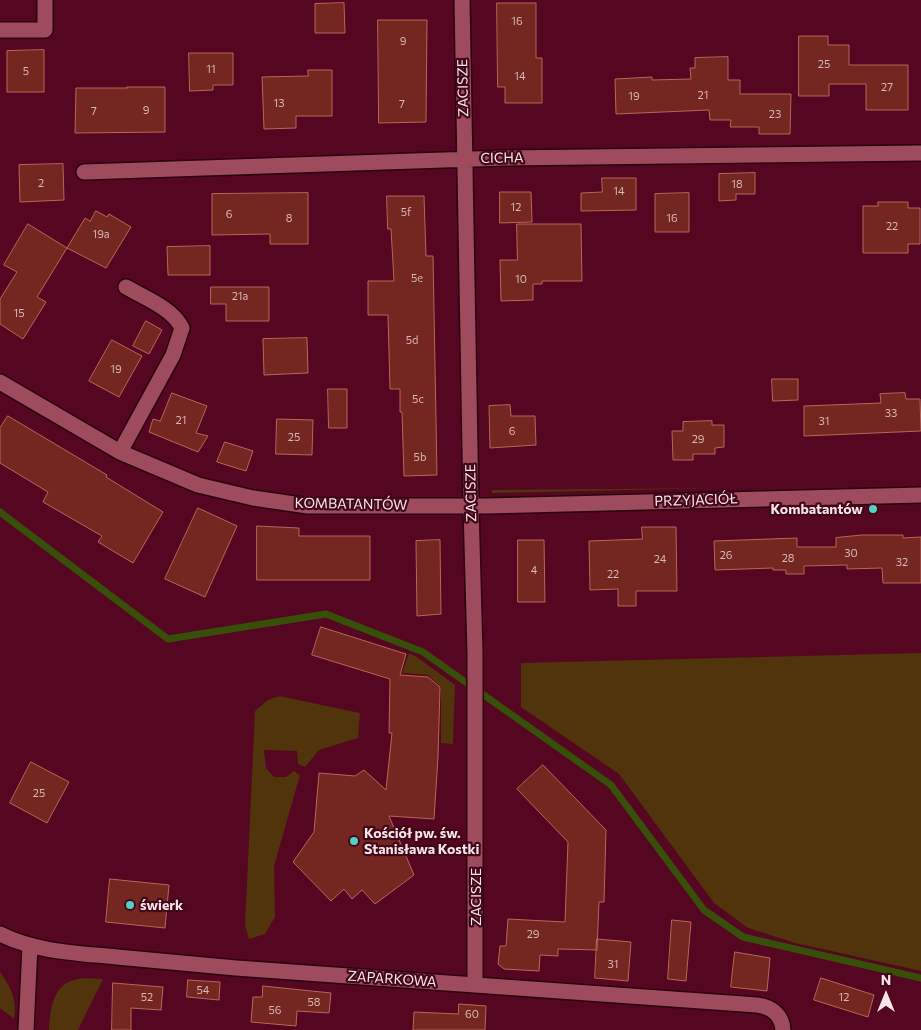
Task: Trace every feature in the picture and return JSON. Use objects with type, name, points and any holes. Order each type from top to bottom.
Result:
[{"type":"street","points":[[0,30],[45,30],[45,0]]},
{"type":"street","name":"ZACISZE","points":[[462,0],[476,717],[475,985]]},
{"type":"street","name":"CICHA","points":[[84,172],[464,159],[921,153]]},
{"type":"street","points":[[120,452],[174,355],[182,328],[170,313],[126,287]]},
{"type":"street","name":"KOMBATANTÓW","points":[[0,382],[120,452],[198,485],[253,498],[308,506],[471,506]]},
{"type":"street","name":"PRZYJACIÓŁ","points":[[471,506],[921,495]]},
{"type":"street","name":"ZAPARKOWA","points":[[0,934],[30,946],[64,952],[236,968],[757,1004],[771,1008],[782,1025]]},
{"type":"street","points":[[26,1030],[30,946]]},
{"type":"shaded area","points":[[723,488],[492,493],[492,490]]},
{"type":"shaded area","points":[[409,653],[455,685],[453,744],[441,743],[441,687],[428,675],[402,673]]},
{"type":"shaded area","points":[[921,653],[921,971],[795,943],[748,928],[714,903],[619,774],[521,707],[521,663]]},
{"type":"shaded area","points":[[279,696],[360,713],[358,738],[319,750],[305,767],[298,764],[297,751],[264,750],[266,768],[274,777],[286,777],[294,771],[300,775],[274,866],[275,917],[265,934],[249,939],[245,925],[255,711],[268,700]]},
{"type":"shaded area","points":[[0,972],[7,982],[14,1000],[14,1019],[0,1008]]},
{"type":"shaded area","points":[[77,979],[103,979],[78,1030],[49,1030],[54,1000],[61,988]]},
{"type":"building","points":[[344,3],[345,33],[315,33],[315,4]]},
{"type":"building","points":[[497,3],[536,3],[536,58],[542,58],[542,103],[505,103],[505,87],[498,87]]},
{"type":"building","points":[[378,20],[427,20],[426,122],[379,123]]},
{"type":"building","points":[[799,36],[828,36],[828,45],[849,45],[849,65],[908,65],[908,110],[866,110],[866,84],[829,84],[829,96],[799,96]]},
{"type":"building","points":[[44,50],[44,92],[7,92],[7,51]]},
{"type":"building","points":[[189,53],[233,53],[233,85],[213,85],[213,90],[190,91]]},
{"type":"building","points":[[728,57],[728,80],[740,80],[740,94],[791,94],[790,134],[759,134],[759,127],[730,127],[731,120],[710,120],[709,110],[616,114],[615,79],[652,77],[652,80],[691,79],[690,68],[695,68],[695,58]]},
{"type":"building","points":[[308,70],[332,70],[332,116],[296,116],[296,128],[264,129],[262,77],[308,76]]},
{"type":"building","points":[[165,87],[165,132],[75,133],[76,88]]},
{"type":"building","points":[[63,164],[64,200],[20,202],[19,165]]},
{"type":"building","points":[[755,173],[755,194],[736,194],[736,200],[719,201],[719,174]]},
{"type":"building","points":[[602,178],[636,178],[636,210],[581,211],[581,193],[602,192]]},
{"type":"building","points":[[500,192],[531,192],[532,222],[500,223]]},
{"type":"building","points":[[308,193],[308,244],[270,244],[270,234],[212,235],[212,194]]},
{"type":"building","points":[[689,193],[689,232],[655,232],[655,194]]},
{"type":"building","points":[[387,196],[424,196],[426,256],[433,256],[437,475],[404,476],[400,389],[390,389],[388,315],[368,315],[368,281],[394,281],[391,229],[388,229]]},
{"type":"building","points":[[878,202],[908,202],[908,208],[920,208],[920,244],[908,244],[908,253],[863,253],[863,206],[878,206]]},
{"type":"building","points":[[96,211],[107,217],[109,214],[131,227],[106,268],[67,248],[85,218],[90,221]]},
{"type":"building","points":[[28,224],[67,248],[37,297],[46,302],[23,339],[0,324],[0,299],[17,272],[4,265]]},
{"type":"building","points":[[517,224],[581,224],[582,281],[542,281],[542,284],[533,284],[533,300],[501,301],[500,260],[517,260]]},
{"type":"building","points":[[210,246],[210,275],[168,275],[167,247]]},
{"type":"building","points":[[211,287],[269,287],[269,321],[226,321],[226,304],[211,304]]},
{"type":"building","points":[[146,321],[162,330],[149,354],[133,346]]},
{"type":"building","points":[[307,338],[308,373],[264,375],[263,339]]},
{"type":"building","points":[[112,340],[142,356],[119,397],[89,381]]},
{"type":"building","points":[[772,379],[798,379],[798,400],[773,401]]},
{"type":"building","points":[[328,389],[347,389],[347,428],[329,428]]},
{"type":"building","points":[[172,393],[207,406],[196,433],[208,436],[198,452],[149,432],[153,419],[160,421]]},
{"type":"building","points":[[905,393],[906,399],[920,399],[921,431],[804,436],[804,406],[881,403],[880,394]]},
{"type":"building","points":[[510,405],[511,416],[535,416],[536,445],[490,448],[489,406]]},
{"type":"building","points":[[8,416],[107,475],[106,477],[163,512],[133,563],[98,542],[102,536],[43,502],[48,492],[0,463],[0,428]]},
{"type":"building","points":[[277,419],[313,420],[312,455],[276,454]]},
{"type":"building","points":[[712,421],[712,425],[724,425],[724,447],[715,448],[715,454],[693,454],[693,460],[673,460],[672,431],[683,431],[683,422]]},
{"type":"building","points":[[225,442],[253,451],[246,471],[217,462]]},
{"type":"building","points":[[198,508],[237,526],[205,597],[165,579]]},
{"type":"building","points":[[257,526],[299,528],[299,536],[370,536],[370,580],[257,580]]},
{"type":"building","points":[[642,527],[676,527],[677,591],[636,591],[636,606],[618,606],[618,589],[590,590],[589,541],[642,539]]},
{"type":"building","points":[[862,535],[903,535],[903,538],[921,537],[921,583],[883,583],[882,568],[847,569],[847,565],[804,566],[804,574],[786,574],[786,570],[773,570],[773,568],[715,570],[714,541],[797,538],[797,547],[836,547],[836,538]]},
{"type":"building","points":[[440,540],[441,614],[417,616],[416,541]]},
{"type":"building","points":[[518,540],[544,540],[545,602],[518,602]]},
{"type":"building","name":"Kościół pw. św. Stanisława Kostki","points":[[321,627],[406,654],[400,675],[428,677],[440,687],[434,819],[389,816],[414,875],[375,904],[362,890],[352,899],[344,889],[331,901],[293,862],[314,832],[319,773],[355,776],[364,770],[386,790],[392,733],[389,733],[390,679],[312,655]]},
{"type":"building","points":[[31,762],[69,782],[47,823],[10,803]]},
{"type":"building","points":[[543,765],[606,830],[604,902],[599,902],[597,950],[558,949],[558,956],[540,955],[539,971],[504,969],[498,964],[500,946],[506,946],[508,919],[565,922],[568,842],[517,789]]},
{"type":"building","points":[[110,879],[169,885],[165,928],[106,922]]},
{"type":"building","points":[[672,920],[691,922],[686,981],[668,979]]},
{"type":"building","points":[[597,939],[631,942],[628,981],[595,978]]},
{"type":"building","points":[[735,952],[770,958],[767,991],[731,987]]},
{"type":"building","points":[[821,978],[874,995],[868,1017],[814,1000]]},
{"type":"building","points":[[188,980],[220,982],[219,1000],[187,997]]},
{"type":"building","points":[[113,983],[163,987],[161,1010],[131,1008],[131,1030],[112,1030]]},
{"type":"building","points":[[263,986],[331,993],[329,1013],[297,1011],[296,1026],[251,1022],[253,997],[262,997]]},
{"type":"building","points":[[459,1004],[486,1006],[485,1030],[413,1030],[414,1012],[458,1014]]},
{"type":"waterway","points":[[0,512],[168,639],[326,614],[423,652],[611,785],[704,910],[743,937],[921,978]]},
{"type":"place","name":"Kombatantów","points":[[873,509]]},
{"type":"place","name":"Kościół pw. św. Stanisława Kostki","points":[[354,841]]},
{"type":"place","name":"świerk","points":[[130,905]]}]
